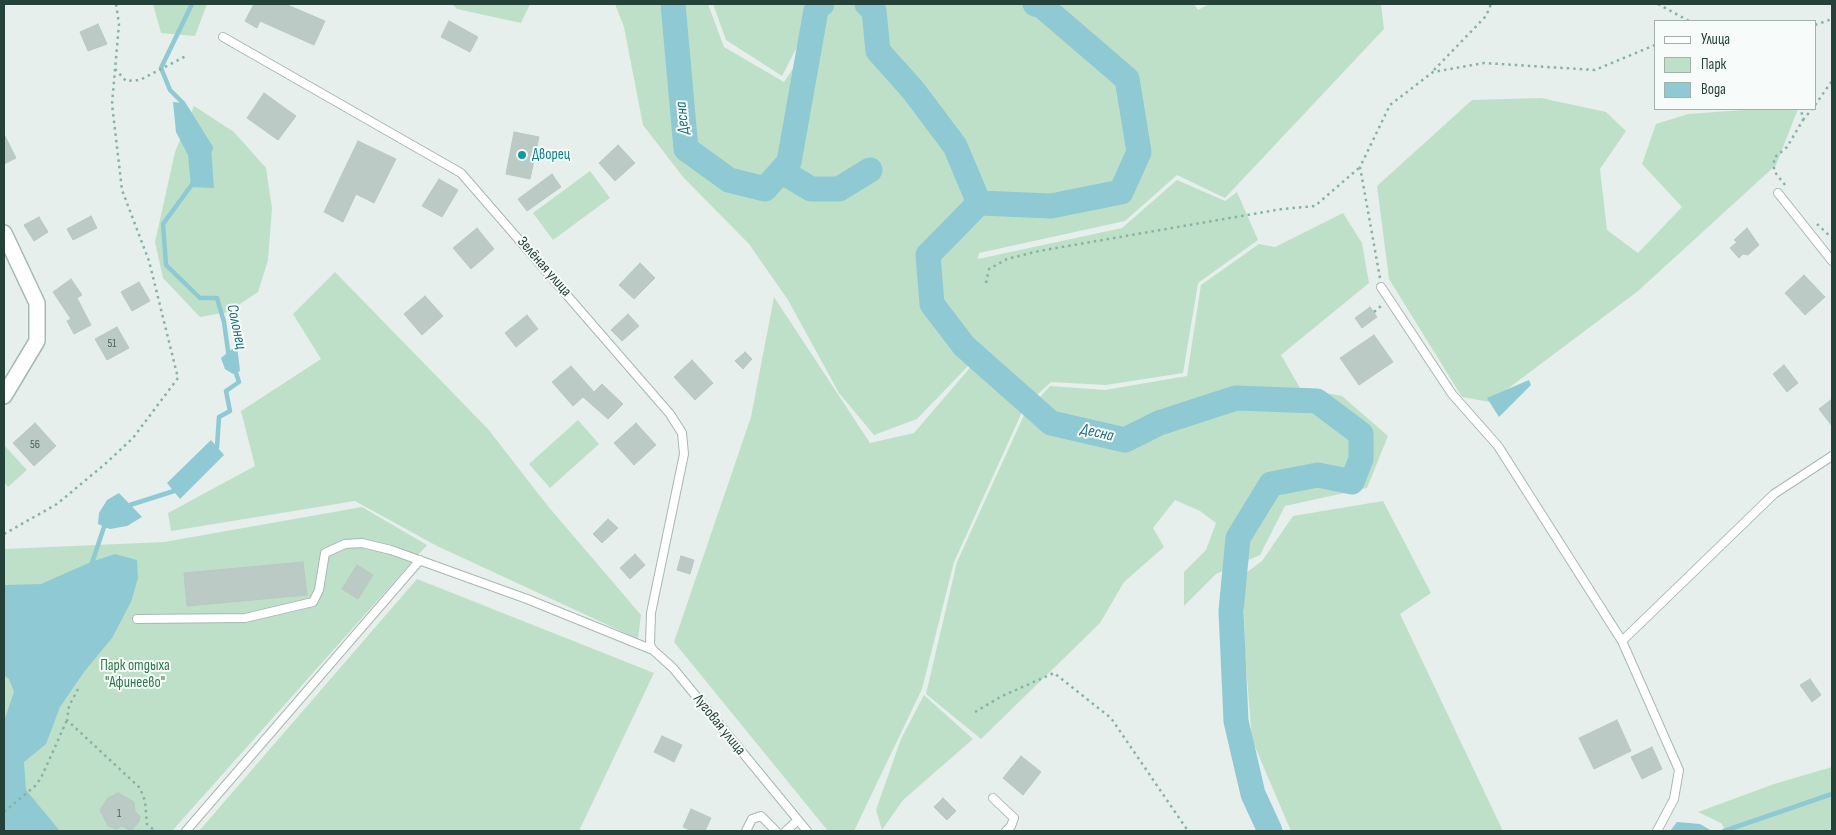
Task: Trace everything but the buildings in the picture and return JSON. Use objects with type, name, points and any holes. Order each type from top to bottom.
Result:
[{"type":"street","points":[[4,233],[36,304],[37,341],[4,396]]},
{"type":"lane","name":"Зелёная улица","points":[[223,37],[461,173],[670,414],[682,433],[684,454],[651,613],[650,644],[653,650]]},
{"type":"lane","points":[[1778,193],[1832,261]]},
{"type":"lane","points":[[1381,287],[1452,394],[1498,446],[1622,641],[1680,770],[1674,799],[1657,831]]},
{"type":"lane","points":[[1622,641],[1774,494],[1832,456]]},
{"type":"lane","points":[[137,619],[245,618],[313,602],[319,590],[325,553],[345,544],[369,545],[420,560],[526,599],[653,650]]},
{"type":"lane","points":[[186,831],[420,560]]},
{"type":"lane","name":"Луговая улица","points":[[653,650],[673,668],[807,831]]},
{"type":"lane","points":[[993,798],[1014,818],[1011,826],[1006,831]]},
{"type":"lane","points":[[746,831],[752,818],[761,816],[776,831]]},
{"type":"lane","points":[[786,831],[798,820]]},
{"type":"path","points":[[4,534],[57,504],[133,438],[178,378],[149,261],[122,190],[112,104],[119,24],[116,4]]},
{"type":"path","points":[[986,283],[989,269],[1008,259],[1038,251],[1282,209],[1315,206],[1360,167],[1390,105],[1433,72],[1486,16],[1491,4]]},
{"type":"path","points":[[1658,4],[1687,20]]},
{"type":"path","points":[[1816,25],[1832,19]]},
{"type":"path","points":[[1433,72],[1484,63],[1595,70],[1654,45]]},
{"type":"path","points":[[115,70],[126,81],[140,80],[186,56]]},
{"type":"path","points":[[1816,104],[1832,81]]},
{"type":"path","points":[[1801,110],[1803,120]]},
{"type":"path","points":[[1787,187],[1774,171],[1774,158],[1787,147],[1811,110]]},
{"type":"path","points":[[1360,167],[1381,287]]},
{"type":"path","points":[[1812,220],[1832,238]]},
{"type":"path","points":[[975,712],[1002,696],[1054,673],[1110,718],[1188,831]]},
{"type":"path","points":[[4,812],[36,786],[41,778],[67,720],[69,706],[78,689]]},
{"type":"path","points":[[67,720],[140,788],[145,801],[147,824],[155,831]]},
{"type":"green space","points":[[153,4],[207,4],[195,36],[161,33]]},
{"type":"green space","points":[[452,4],[530,4],[521,23],[457,9]]},
{"type":"green space","points":[[615,4],[708,4],[724,47],[784,82],[836,4],[1194,4],[1198,10],[1209,4],[1381,4],[1384,29],[1225,198],[1177,175],[1125,221],[979,253],[978,259],[1122,228],[1177,180],[1225,201],[1237,192],[1258,240],[1198,283],[1183,373],[1106,385],[1051,382],[1035,397],[979,351],[971,363],[917,419],[874,435],[839,393],[788,300],[749,244],[683,177],[643,125],[624,27]]},
{"type":"green space","points":[[713,4],[805,4],[799,43],[782,76],[726,40]]},
{"type":"green space","points":[[1541,98],[1606,112],[1626,131],[1600,169],[1607,230],[1638,253],[1682,207],[1642,164],[1656,124],[1688,114],[1743,110],[1798,110],[1776,165],[1638,291],[1490,402],[1462,397],[1389,279],[1377,186],[1472,100]]},
{"type":"green space","points":[[194,106],[234,132],[266,168],[272,208],[268,260],[258,292],[228,312],[200,317],[163,278],[155,242],[175,152]]},
{"type":"green space","points":[[590,171],[610,198],[553,240],[533,213]]},
{"type":"green space","points":[[1343,213],[1362,243],[1369,283],[1281,355],[1300,388],[1342,396],[1388,436],[1367,488],[1285,506],[1260,555],[1216,574],[1184,606],[1184,572],[1206,550],[1216,523],[1200,511],[1175,500],[1153,528],[1164,547],[1124,582],[1100,623],[981,739],[926,694],[957,562],[1024,415],[1050,386],[1105,390],[1187,376],[1201,285],[1259,244],[1275,247]]},
{"type":"green space","points":[[335,272],[488,429],[547,505],[641,615],[638,639],[437,546],[355,501],[171,531],[168,513],[255,466],[241,411],[321,359],[293,314]]},
{"type":"green space","points":[[774,297],[870,443],[914,433],[974,363],[1023,410],[954,562],[922,689],[854,831],[828,831],[674,642],[751,417]]},
{"type":"green space","points":[[578,420],[599,444],[550,488],[529,464]]},
{"type":"green space","points":[[4,445],[27,470],[8,487],[4,482]]},
{"type":"green space","points":[[1383,501],[1431,593],[1400,614],[1503,831],[1291,831],[1252,740],[1245,653],[1243,575],[1262,561],[1293,516]]},
{"type":"green space","name":"Парк отдыха \"Афинеево\"","points":[[362,507],[427,545],[172,831],[4,831],[4,549],[164,542]]},
{"type":"green space","points":[[417,579],[654,673],[579,831],[199,831]]},
{"type":"green space","points":[[924,695],[973,739],[903,800],[882,830],[876,810],[901,739]]},
{"type":"green space","points":[[1832,767],[1832,830],[1726,831],[1721,823],[1698,812],[1774,784]]},
{"type":"water","points":[[173,102],[183,103],[211,148],[214,188],[191,187],[188,155],[176,132]]},
{"type":"water","points":[[237,345],[240,371],[233,374],[225,369],[221,358]]},
{"type":"water","points":[[1529,380],[1531,385],[1499,417],[1487,398]]},
{"type":"water","points":[[211,440],[224,455],[180,499],[167,483]]},
{"type":"water","points":[[119,493],[142,517],[127,526],[110,529],[98,524],[99,513],[107,500]]},
{"type":"water","points":[[115,554],[137,560],[138,578],[131,602],[112,638],[84,672],[60,707],[46,744],[24,762],[26,790],[60,831],[4,831],[4,721],[14,692],[9,679],[4,675],[4,585],[41,584],[91,562]]},
{"type":"water","points":[[1677,822],[1700,824],[1712,831],[1670,831]]},
{"type":"waterway","name":"Солонец","points":[[192,4],[161,68],[170,90],[183,103],[211,148],[209,152]]},
{"type":"waterway","name":"Десна","points":[[673,4],[686,149],[729,180],[765,189],[789,162],[816,10],[822,4]]},
{"type":"waterway","points":[[867,4],[874,11],[878,51],[913,90],[955,146],[979,203]]},
{"type":"waterway","name":"Десна","points":[[1035,4],[1042,6],[1127,79],[1139,152],[1121,192],[1051,206],[979,203],[928,255],[932,304],[964,346],[1051,423],[1125,440],[1159,423],[1236,398],[1317,401],[1361,434],[1361,459],[1352,482],[1318,475],[1271,484],[1238,538],[1231,611],[1236,721],[1253,794],[1270,831]]},
{"type":"waterway","name":"Десна","points":[[781,171],[811,189],[839,189],[870,170]]},
{"type":"waterway","name":"Солонец","points":[[193,183],[163,224],[166,265],[200,298],[217,298],[224,322],[229,358]]},
{"type":"waterway","name":"Солонец","points":[[213,451],[217,447],[219,417],[230,411],[226,391],[239,382],[234,367]]},
{"type":"waterway","name":"Солонец","points":[[126,509],[130,505],[174,491],[178,487]]},
{"type":"waterway","name":"Солонец","points":[[91,566],[104,527],[109,523]]},
{"type":"waterway","points":[[1724,831],[1832,794]]},
{"type":"place","name":"Дворец","points":[[522,155]]}]
